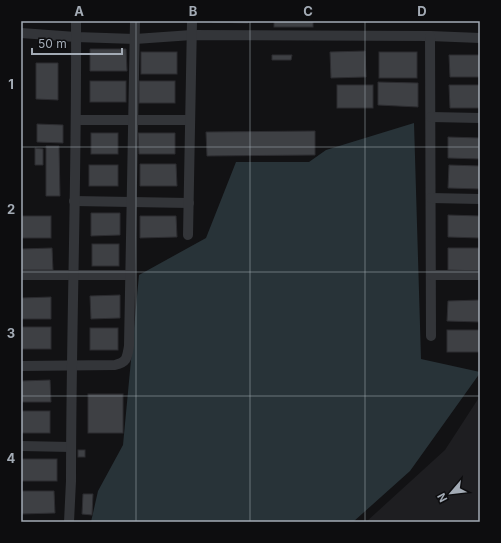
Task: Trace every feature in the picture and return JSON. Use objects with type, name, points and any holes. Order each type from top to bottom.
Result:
[{"type":"street","points":[[69,522],[76,120],[76,21]]},
{"type":"street","points":[[21,366],[115,366],[123,363],[127,357],[129,346],[135,21]]},
{"type":"street","points":[[188,235],[192,21]]},
{"type":"street","points":[[23,33],[135,39],[192,35],[430,36],[480,38]]},
{"type":"street","points":[[430,36],[431,336]]},
{"type":"street","points":[[431,117],[480,118]]},
{"type":"street","points":[[76,120],[189,120]]},
{"type":"street","points":[[431,198],[480,199]]},
{"type":"street","points":[[74,201],[189,203]]},
{"type":"street","points":[[21,275],[130,275]]},
{"type":"street","points":[[431,275],[480,275]]},
{"type":"street","points":[[21,446],[71,447]]},
{"type":"shaded area","points":[[414,123],[421,359],[480,373],[410,471],[353,522],[91,522],[98,491],[123,445],[139,275],[206,238],[236,162],[309,162],[326,150]]},
{"type":"shaded area","points":[[480,396],[480,522],[366,522],[445,450]]},
{"type":"building","points":[[248,21],[248,23],[212,22]]},
{"type":"building","points":[[274,21],[313,21],[313,27],[274,27]]},
{"type":"building","points":[[90,49],[126,49],[127,71],[90,71]]},
{"type":"building","points":[[365,51],[366,77],[331,78],[330,52]]},
{"type":"building","points":[[141,52],[177,52],[177,74],[141,74]]},
{"type":"building","points":[[379,52],[417,52],[417,78],[379,78]]},
{"type":"building","points":[[272,55],[292,55],[291,60],[272,60]]},
{"type":"building","points":[[449,55],[480,55],[480,77],[450,77]]},
{"type":"building","points":[[36,63],[58,63],[58,100],[36,99]]},
{"type":"building","points":[[90,81],[126,81],[126,102],[90,102]]},
{"type":"building","points":[[139,81],[175,81],[175,103],[139,103]]},
{"type":"building","points":[[378,82],[418,83],[418,107],[378,105]]},
{"type":"building","points":[[337,85],[373,85],[373,108],[337,108]]},
{"type":"building","points":[[449,85],[480,85],[480,108],[450,108]]},
{"type":"building","points":[[37,124],[63,125],[63,143],[37,142]]},
{"type":"building","points":[[315,131],[315,155],[207,156],[206,132]]},
{"type":"building","points":[[91,133],[118,133],[118,154],[91,154]]},
{"type":"building","points":[[138,133],[175,133],[175,154],[139,154]]},
{"type":"building","points":[[448,137],[480,138],[480,159],[448,158]]},
{"type":"building","points":[[46,146],[59,146],[60,196],[46,196]]},
{"type":"building","points":[[35,148],[43,149],[43,165],[35,165]]},
{"type":"building","points":[[140,164],[176,164],[177,186],[140,186]]},
{"type":"building","points":[[89,165],[118,165],[118,186],[89,186]]},
{"type":"building","points":[[449,165],[480,166],[480,189],[448,188]]},
{"type":"building","points":[[91,213],[120,213],[120,235],[91,236]]},
{"type":"building","points":[[448,215],[480,216],[480,238],[448,237]]},
{"type":"building","points":[[22,216],[51,216],[51,238],[22,238]]},
{"type":"building","points":[[140,216],[176,216],[177,237],[140,238]]},
{"type":"building","points":[[92,244],[119,244],[119,266],[92,266]]},
{"type":"building","points":[[52,248],[53,270],[21,270],[21,249]]},
{"type":"building","points":[[448,248],[480,248],[480,271],[448,270]]},
{"type":"building","points":[[120,295],[120,318],[91,319],[90,296]]},
{"type":"building","points":[[51,297],[51,319],[21,319],[21,298]]},
{"type":"building","points":[[480,300],[480,322],[447,321],[448,301]]},
{"type":"building","points":[[22,327],[51,327],[51,349],[22,349]]},
{"type":"building","points":[[90,328],[118,328],[118,350],[90,350]]},
{"type":"building","points":[[447,330],[480,330],[480,352],[447,352]]},
{"type":"building","points":[[50,380],[51,402],[21,402],[21,381]]},
{"type":"building","points":[[88,394],[123,394],[123,433],[88,433]]},
{"type":"building","points":[[21,411],[50,411],[50,433],[21,433]]},
{"type":"building","points":[[78,450],[85,450],[85,457],[78,457]]},
{"type":"building","points":[[21,459],[57,459],[57,481],[21,481]]},
{"type":"building","points":[[21,491],[54,491],[55,513],[21,514]]},
{"type":"building","points":[[83,494],[93,494],[92,515],[82,514]]}]
